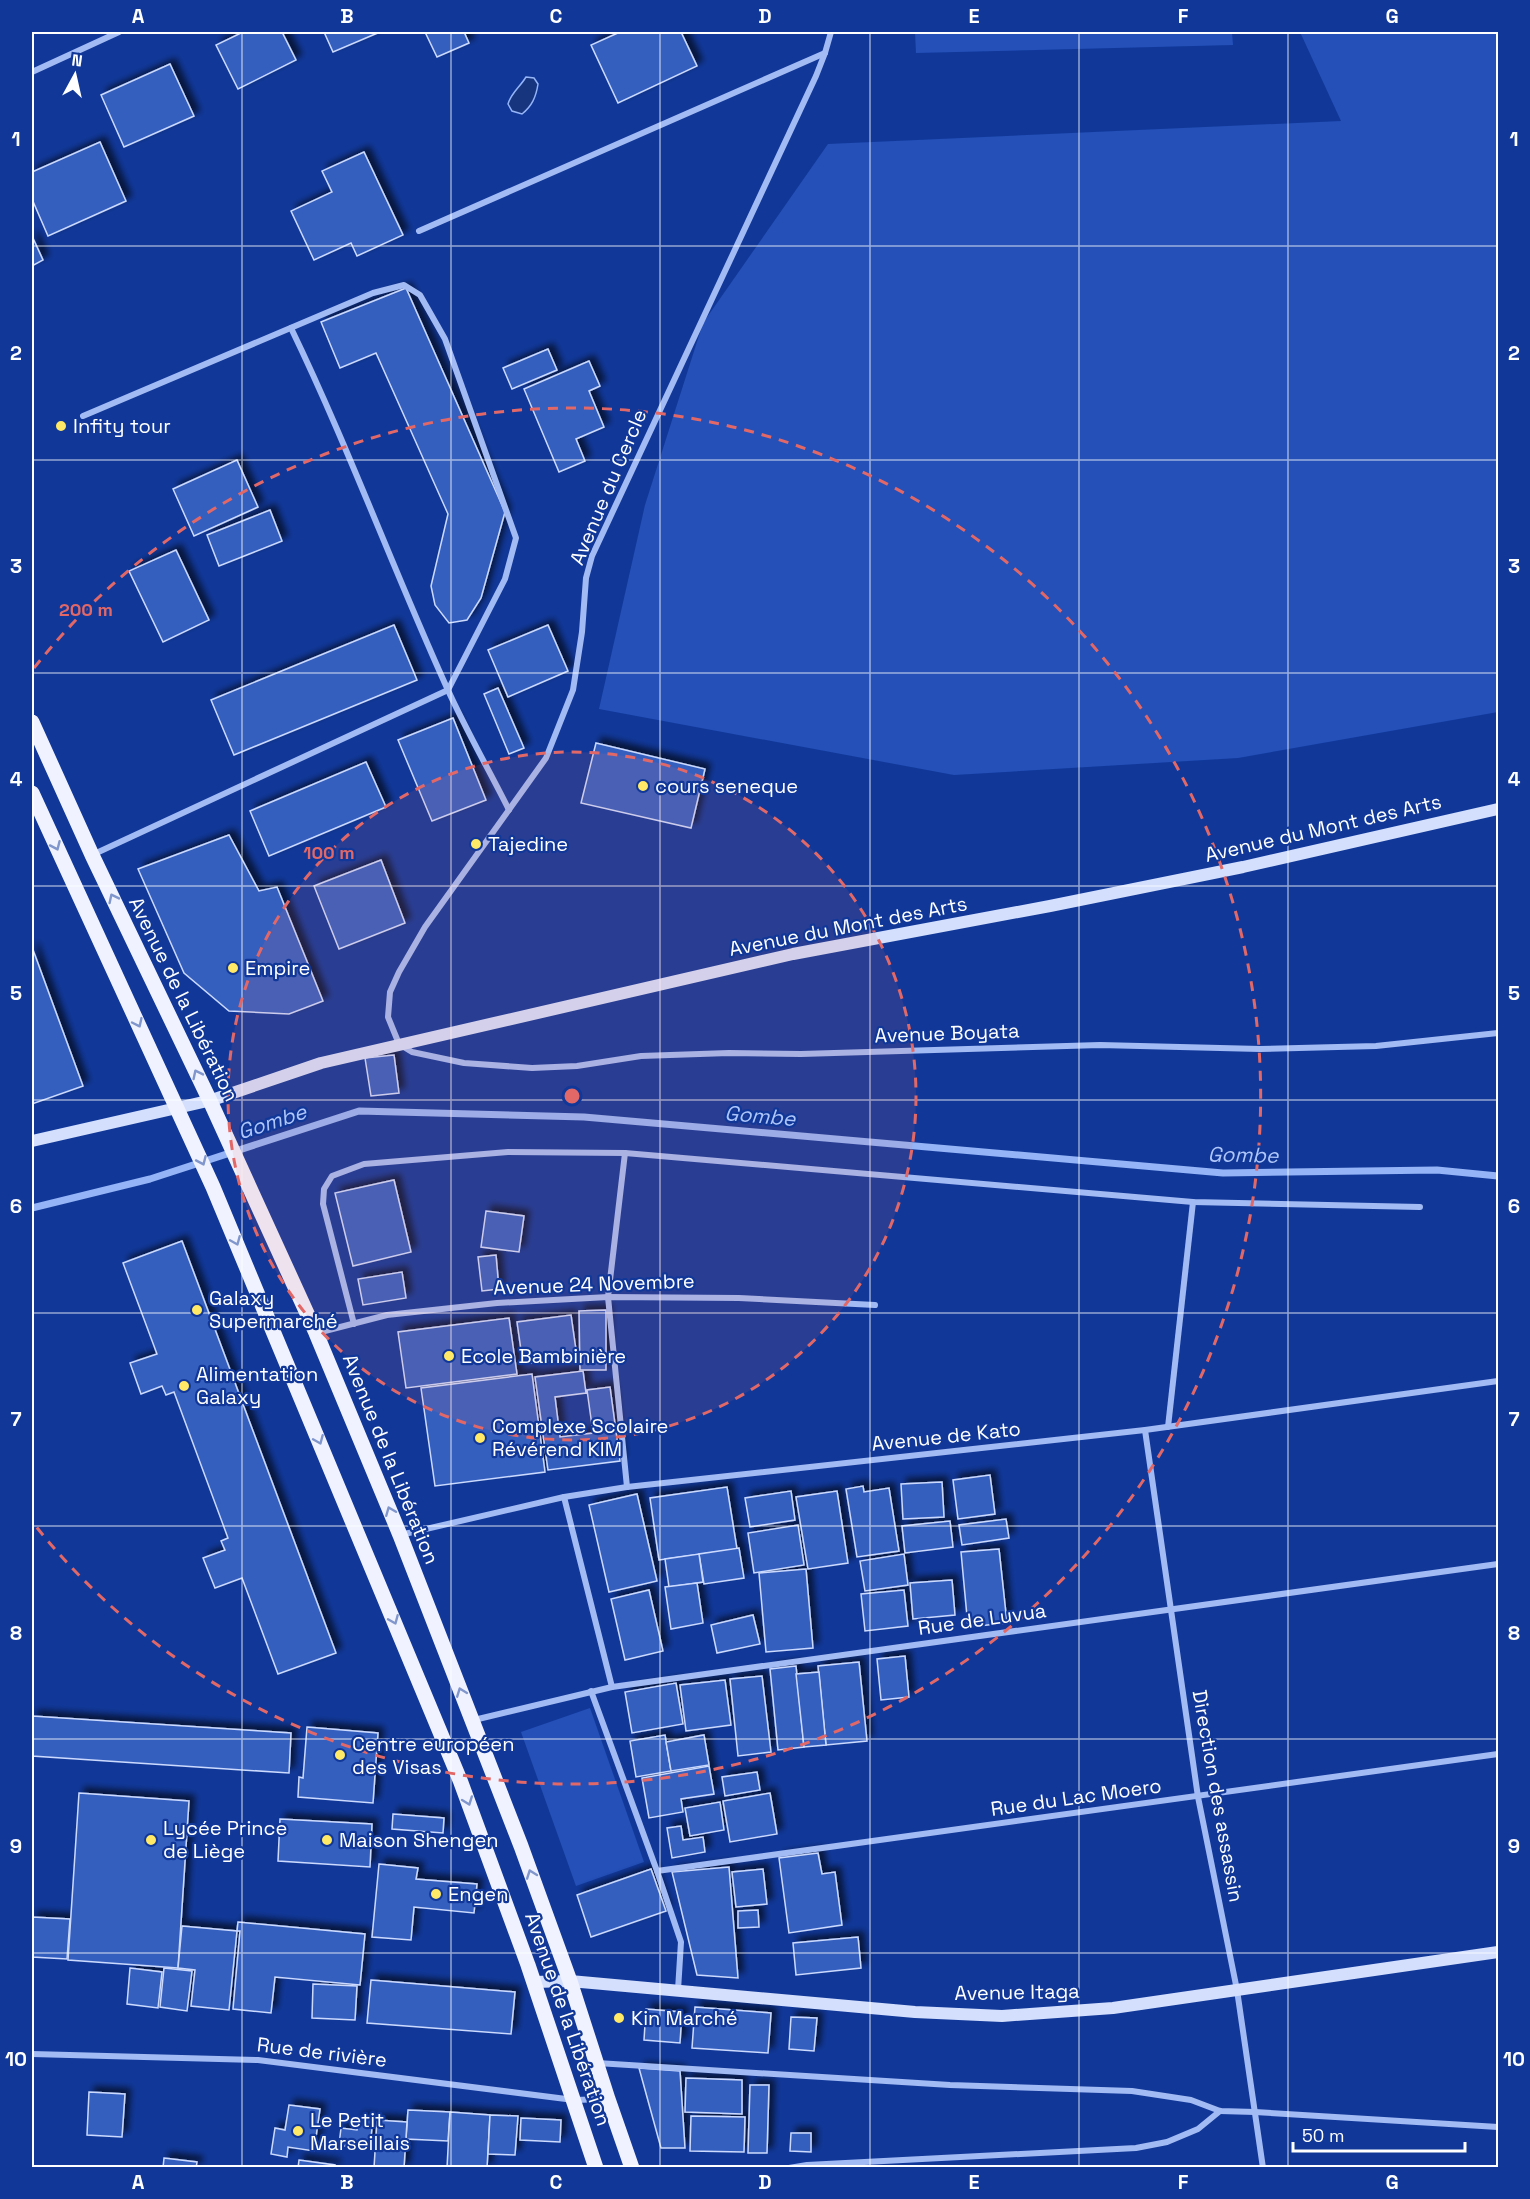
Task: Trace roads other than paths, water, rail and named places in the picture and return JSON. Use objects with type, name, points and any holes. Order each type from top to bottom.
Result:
[{"type":"main road","name":"Avenue de la Libération","points":[[32,722],[92,855],[210,1100],[316,1333],[400,1535],[473,1720],[570,1981],[632,2168]]},
{"type":"main road","name":"Avenue de la Libération","points":[[32,793],[213,1187],[460,1779],[534,1982],[596,2168]]},
{"type":"street","points":[[32,72],[119,32]]},
{"type":"street","name":"Avenue du Cercle","points":[[399,1044],[388,1017],[390,992],[425,927],[546,758],[573,690],[582,632],[586,578],[592,556],[825,53],[831,32]]},
{"type":"street","points":[[418,231],[825,53]]},
{"type":"street","points":[[83,416],[373,293],[404,285],[420,295],[445,339],[516,538],[505,579],[448,690],[92,855]]},
{"type":"street","points":[[291,328],[328,404],[362,490],[448,690],[509,810]]},
{"type":"street","name":"Avenue du Mont des Arts","points":[[32,1141],[210,1100],[321,1063],[793,954],[1243,867],[1498,809]]},
{"type":"street","name":"Avenue Boyata","points":[[399,1044],[412,1052],[464,1063],[532,1068],[577,1066],[641,1056],[729,1053],[801,1054],[1100,1045],[1216,1048],[1376,1046],[1498,1033]]},
{"type":"street","points":[[354,1324],[323,1204],[324,1189],[332,1176],[364,1164],[508,1152],[625,1153],[1193,1202],[1420,1208]]},
{"type":"street","points":[[625,1153],[609,1297],[627,1487]]},
{"type":"street","points":[[1168,1427],[1193,1202]]},
{"type":"street","name":"Avenue 24 Novembre","points":[[316,1333],[387,1316],[497,1303],[609,1297],[739,1298],[875,1305]]},
{"type":"street","name":"Avenue de Kato","points":[[400,1535],[564,1497],[627,1487],[1145,1430],[1498,1381]]},
{"type":"street","name":"Direction des assassin","points":[[1145,1430],[1198,1797],[1237,1990],[1263,2168]]},
{"type":"street","points":[[564,1497],[612,1687]]},
{"type":"street","name":"Rue de Luvua","points":[[473,1720],[612,1687],[1498,1564]]},
{"type":"street","points":[[591,1691],[681,1942],[678,1990]]},
{"type":"street","name":"Rue du Lac Moero","points":[[657,1871],[1498,1754]]},
{"type":"street","name":"Avenue Itaga","points":[[534,1982],[570,1981],[915,2012],[1002,2016],[1113,2008],[1498,1952]]},
{"type":"street","name":"Rue de rivière","points":[[32,2054],[258,2060],[574,2100],[608,2099]]},
{"type":"street","points":[[597,2062],[938,2084],[1132,2091],[1191,2100],[1220,2111],[1498,2127]]},
{"type":"street","points":[[789,2168],[807,2165],[1136,2148],[1167,2142],[1198,2129],[1220,2111]]},
{"type":"waterway","name":"Gombe","points":[[32,1208],[150,1179],[359,1111],[584,1117],[1223,1173],[1437,1170],[1498,1176]]},
{"type":"place","name":"Infity tour","points":[[61,426]]},
{"type":"place","name":"cours seneque","points":[[643,786]]},
{"type":"place","name":"Tajedine","points":[[476,844]]},
{"type":"place","name":"Empire","points":[[233,968]]},
{"type":"place","name":"Galaxy Supermarché","points":[[197,1310]]},
{"type":"place","name":"Ecole Bambinière","points":[[449,1356]]},
{"type":"place","name":"Alimentation Galaxy","points":[[184,1386]]},
{"type":"place","name":"Complexe Scolaire Révérend KIM","points":[[480,1438]]},
{"type":"place","name":"Centre européen des Visas","points":[[340,1755]]},
{"type":"place","name":"Lycée Prince de Liège","points":[[151,1840]]},
{"type":"place","name":"Maison Shengen","points":[[327,1840]]},
{"type":"place","name":"Engen","points":[[436,1894]]},
{"type":"place","name":"Kin Marché","points":[[619,2018]]},
{"type":"place","name":"Le Petit Marseillais","points":[[298,2131]]}]
